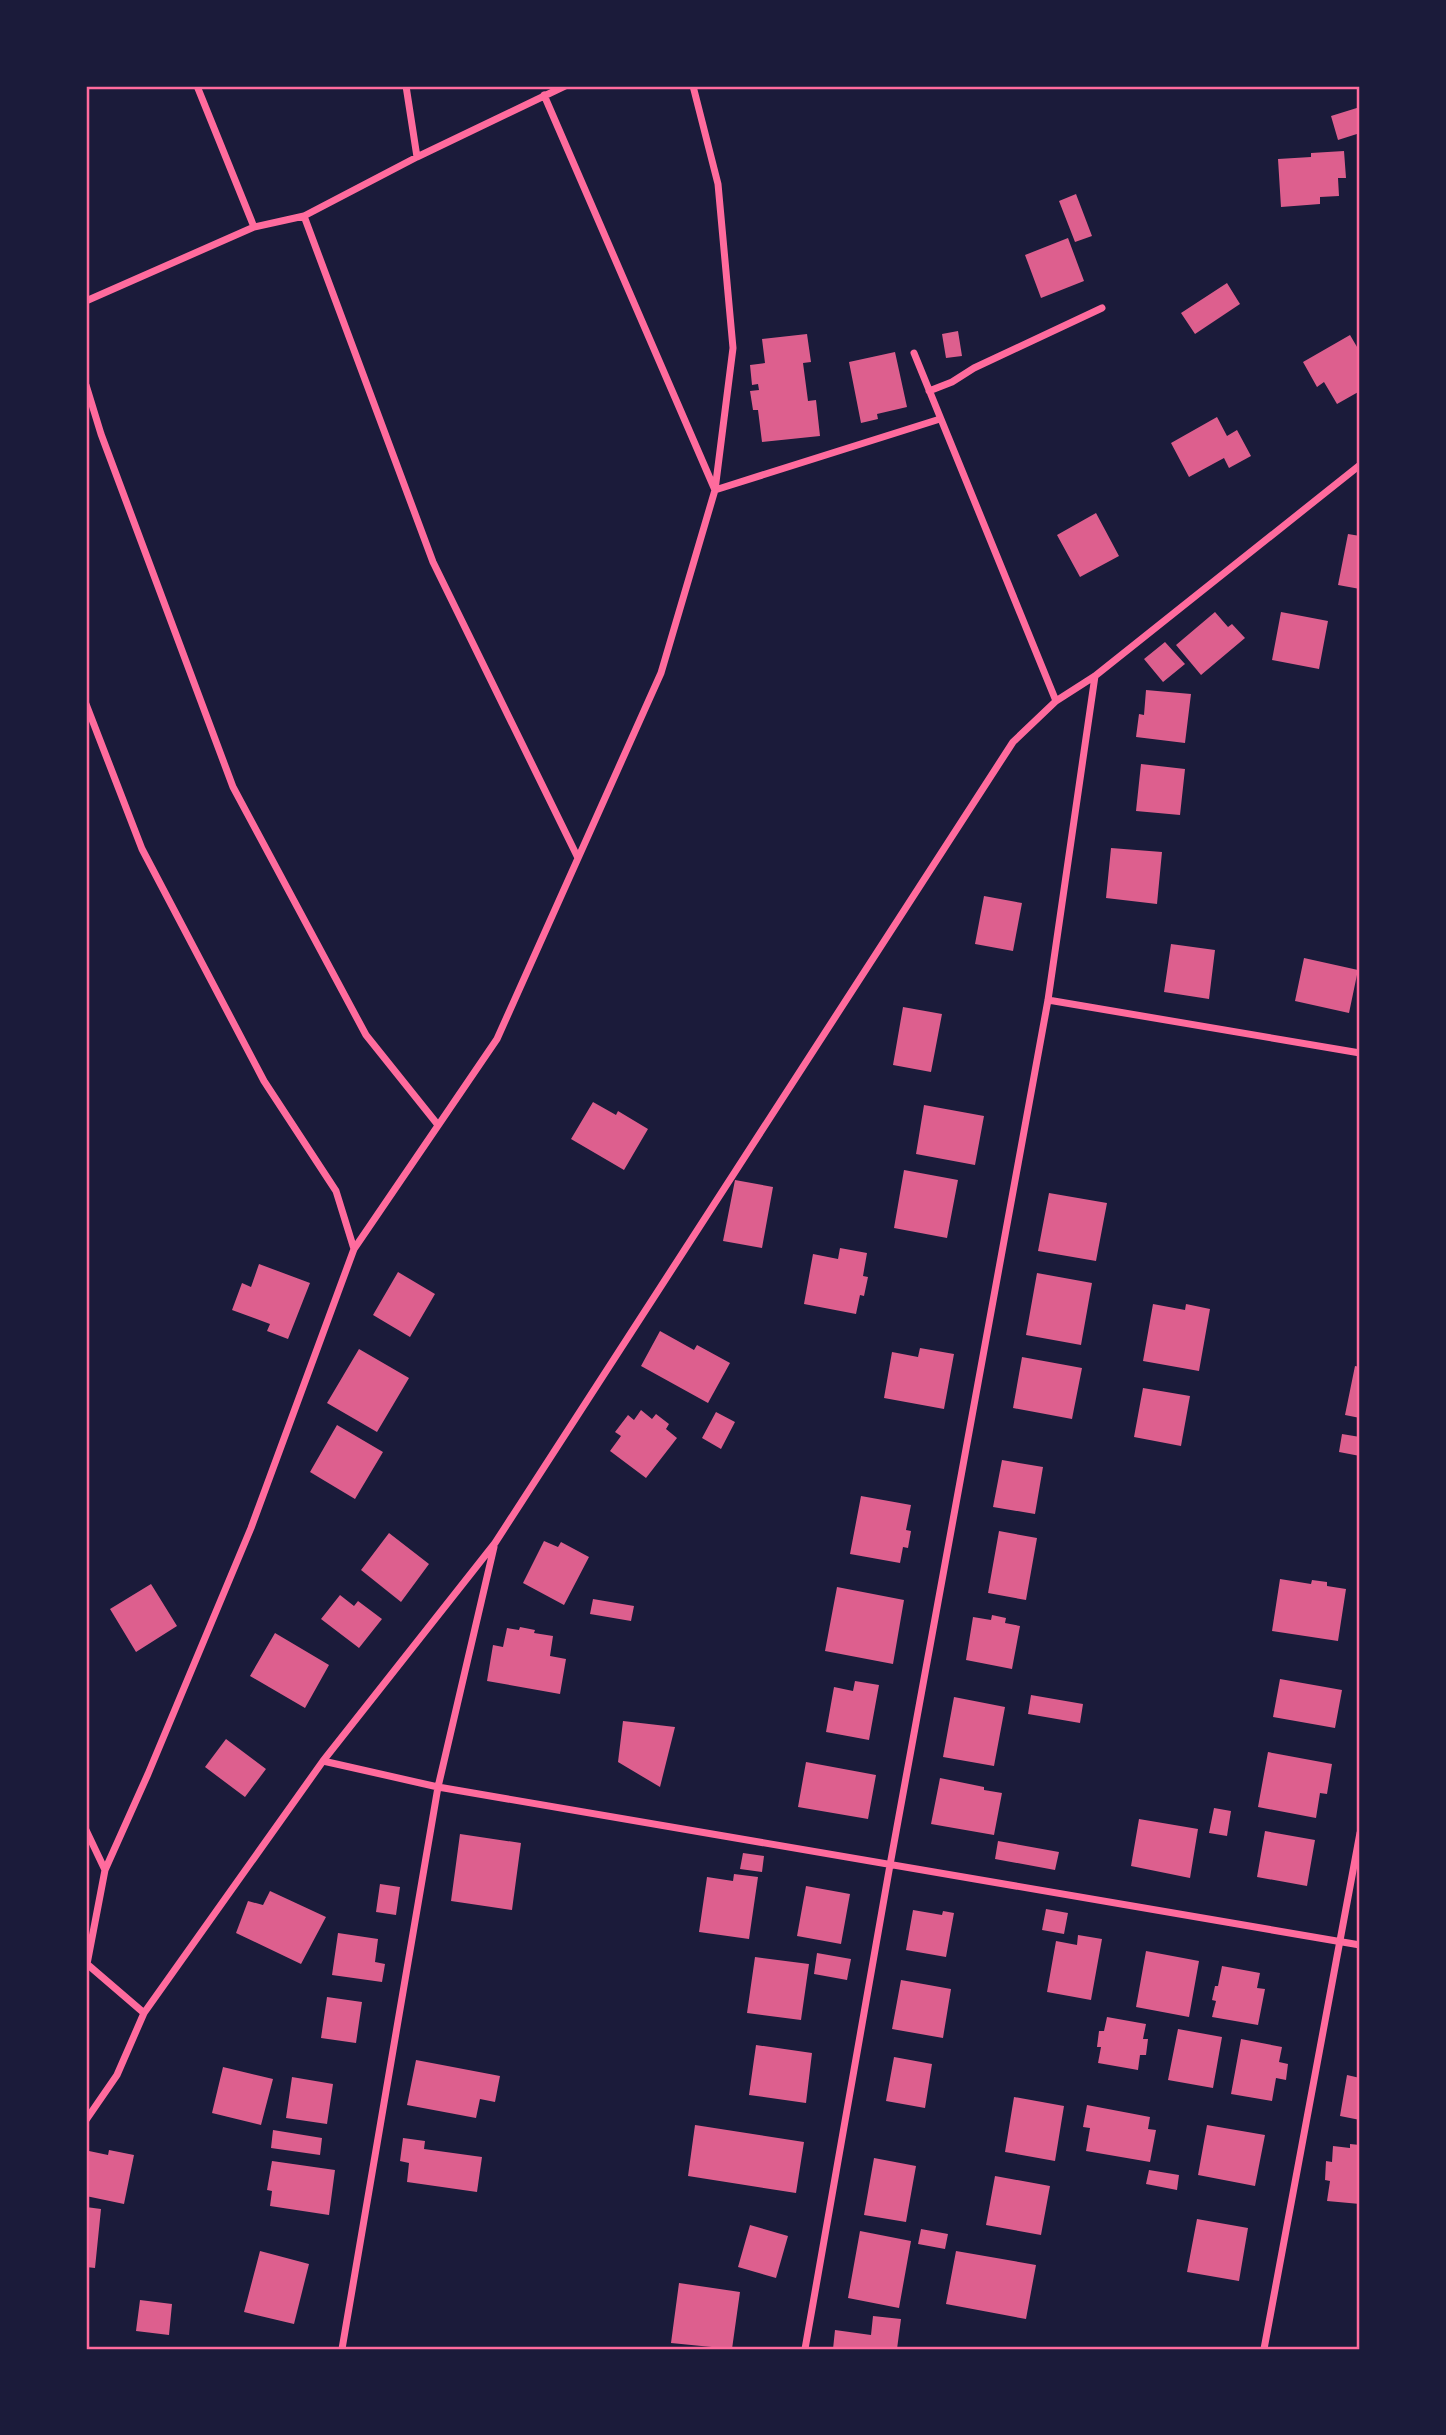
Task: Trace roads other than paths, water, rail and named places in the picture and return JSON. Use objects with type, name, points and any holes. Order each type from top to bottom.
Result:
[{"type":"street","points":[[197,86],[254,227]]},
{"type":"street","points":[[406,86],[417,157]]},
{"type":"street","points":[[86,301],[254,227],[304,216],[417,157],[565,86]]},
{"type":"street","points":[[144,2013],[86,1964],[105,1870],[251,1528],[354,1249],[497,1039],[660,673],[715,490],[733,348],[718,184],[693,86]]},
{"type":"street","points":[[544,95],[715,490]]},
{"type":"street","points":[[304,216],[433,562],[578,858]]},
{"type":"street","points":[[929,391],[1102,308]]},
{"type":"street","points":[[914,353],[1056,701]]},
{"type":"street","points":[[86,385],[101,434],[233,787],[366,1035],[438,1125]]},
{"type":"street","points":[[715,490],[940,419]]},
{"type":"street","points":[[86,2120],[117,2075],[144,2013],[323,1761],[495,1543],[1013,742],[1056,701],[1095,676],[1360,465]]},
{"type":"street","points":[[805,2349],[890,1865],[1048,1000],[1095,676]]},
{"type":"street","points":[[86,704],[142,849],[264,1081],[336,1191],[354,1249]]},
{"type":"street","points":[[1048,1000],[1360,1053]]},
{"type":"street","points":[[342,2349],[438,1787],[495,1543]]},
{"type":"street","points":[[323,1761],[438,1787],[1360,1945]]},
{"type":"street","points":[[86,1830],[105,1870]]},
{"type":"street","points":[[1264,2349],[1360,1833]]}]
